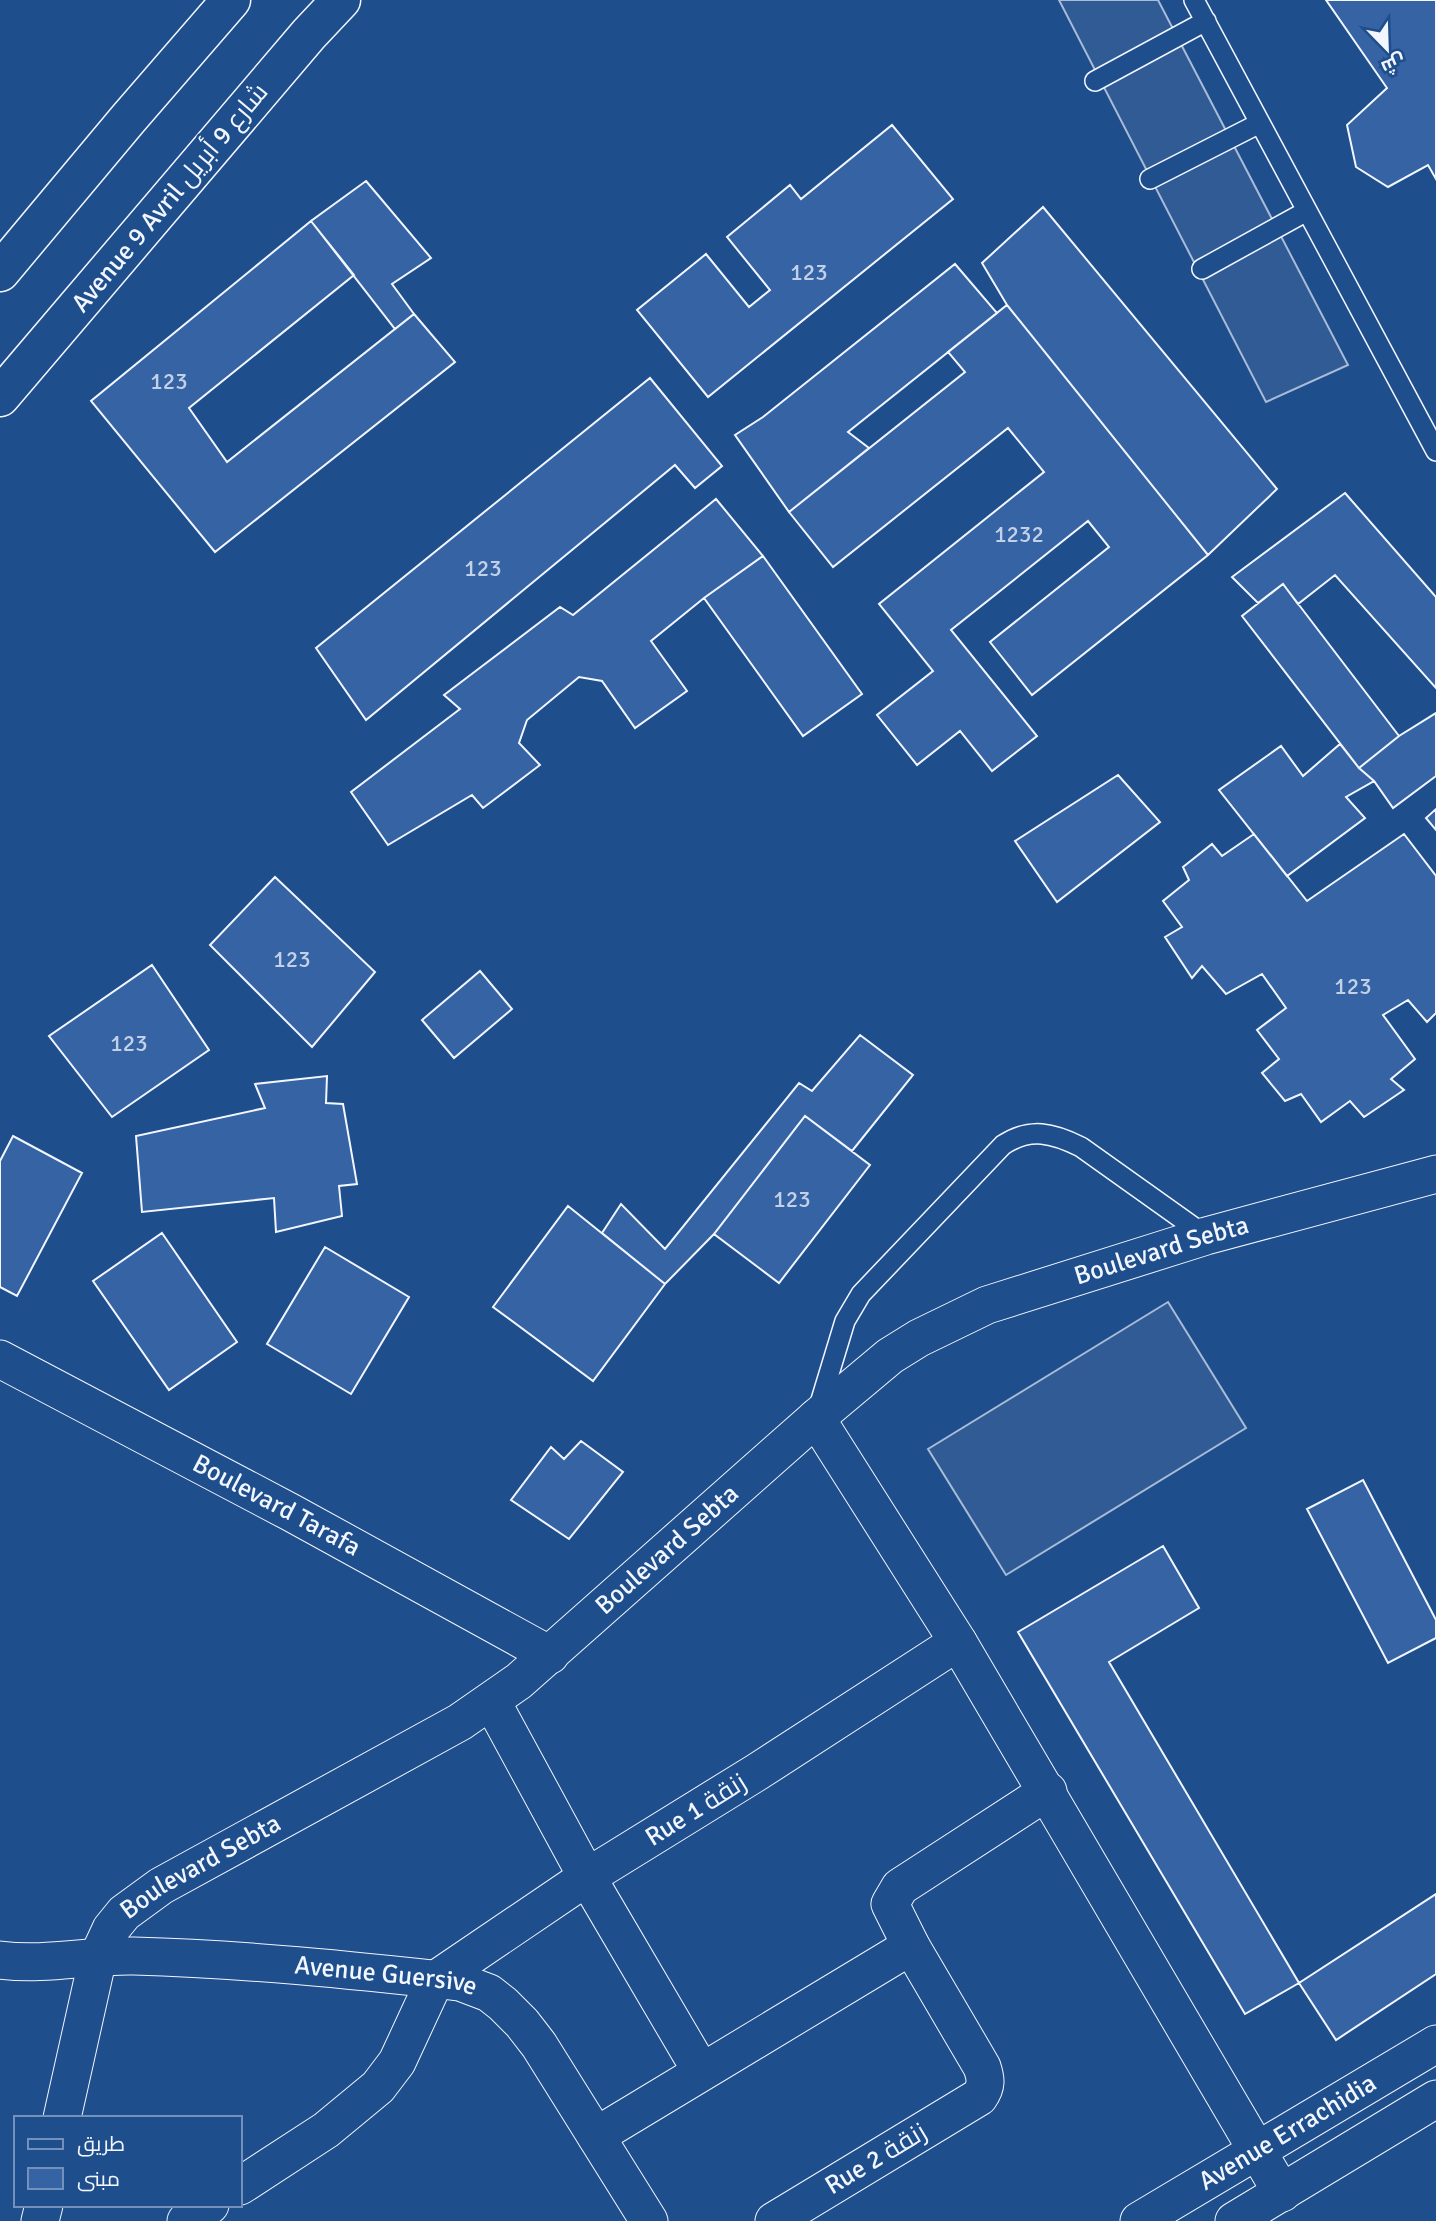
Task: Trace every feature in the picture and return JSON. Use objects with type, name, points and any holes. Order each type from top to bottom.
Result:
[{"type":"highway","points":[[0,272],[231,0]]},
{"type":"highway","name":"Avenue 9 Avril شارع 9 أبريل","points":[[0,397],[309,34],[341,0]]},
{"type":"street","name":"Boulevard Sebta","points":[[62,2116],[98,1957],[111,1929],[124,1913],[162,1886],[492,1702],[550,1655],[816,1418],[890,1356],[949,1322],[987,1305],[1206,1236],[1436,1174]]},
{"type":"street","name":"Boulevard Tarafa","points":[[0,1359],[290,1512],[550,1655]]},
{"type":"street","points":[[816,1418],[958,1642],[1048,1791],[1282,2193]]},
{"type":"street","name":"Rue 1 زنقة","points":[[435,1980],[587,1877],[758,1772],[958,1642]]},
{"type":"street","points":[[492,1702],[587,1877],[701,2071]]},
{"type":"street","points":[[596,2136],[911,1946],[890,1904],[900,1887],[1048,1791]]},
{"type":"street","name":"Rue 2 زنقة","points":[[774,2221],[979,2097],[984,2089],[986,2079],[982,2067],[911,1946]]},
{"type":"street","name":"Avenue Guersive","points":[[0,1961],[154,1957],[319,1968],[477,1987],[503,2004],[539,2045],[649,2221]]},
{"type":"street","points":[[242,2185],[326,2130],[378,2087],[397,2063],[435,1980]]},
{"type":"street","name":"Avenue Errachidia","points":[[1139,2221],[1436,2044]]},
{"type":"street","name":"Avenue Errachidia","points":[[1234,2221],[1436,2099]]},
{"type":"street","points":[[186,2221],[207,2207]]},
{"type":"lane","points":[[1194,0],[1436,451]]},
{"type":"lane","points":[[1095,81],[1206,21]]},
{"type":"lane","points":[[1150,179],[1260,123]]},
{"type":"lane","points":[[1202,269],[1307,211]]},
{"type":"lane","points":[[816,1418],[845,1321],[856,1300],[1003,1145],[1015,1137],[1046,1133],[1081,1147],[1206,1236]]},
{"type":"shaded area","points":[[1059,0],[1158,0],[1348,365],[1266,402]]},
{"type":"shaded area","points":[[1168,1302],[1246,1428],[1006,1575],[928,1449]]},
{"type":"building","points":[[1326,0],[1436,0],[1436,179],[1428,165],[1388,187],[1356,167],[1347,125],[1387,88]]},
{"type":"building","points":[[892,125],[953,199],[708,397],[637,310],[706,254],[749,307],[770,290],[727,237],[790,185],[801,199]]},
{"type":"building","points":[[366,181],[431,258],[392,284],[414,314],[395,329],[311,221]]},
{"type":"building","points":[[1043,207],[1277,489],[1208,555],[1007,305],[982,263]]},
{"type":"building","points":[[311,221],[354,275],[189,408],[227,462],[414,314],[455,362],[215,552],[91,401]]},
{"type":"building","points":[[955,264],[997,313],[848,432],[869,448],[789,512],[735,435],[763,417]]},
{"type":"building","points":[[1007,305],[1208,555],[1032,695],[990,642],[1109,547],[1088,521],[951,630],[1037,736],[992,771],[960,731],[917,765],[877,715],[933,671],[879,604],[1044,472],[1008,428],[833,567],[789,512],[965,372],[948,352]]},
{"type":"building","points":[[650,378],[722,466],[695,488],[675,465],[366,720],[316,648]]},
{"type":"building","points":[[1345,493],[1436,597],[1436,688],[1335,575],[1298,604],[1283,584],[1258,603],[1232,577]]},
{"type":"building","points":[[716,499],[763,556],[704,598],[651,641],[687,691],[635,728],[602,681],[579,677],[527,720],[519,743],[540,765],[483,808],[472,795],[388,845],[351,792],[460,709],[444,695],[560,607],[573,615]]},
{"type":"building","points":[[763,556],[862,694],[803,736],[704,598]]},
{"type":"building","points":[[1283,584],[1399,736],[1359,768],[1242,616]]},
{"type":"building","points":[[1436,713],[1436,776],[1393,808],[1374,781],[1359,768],[1399,736]]},
{"type":"building","points":[[1340,744],[1359,768],[1374,781],[1346,797],[1365,818],[1287,876],[1219,790],[1281,746],[1303,776]]},
{"type":"building","points":[[1118,775],[1160,822],[1057,902],[1015,841]]},
{"type":"building","points":[[1436,809],[1436,830],[1426,818]]},
{"type":"building","points":[[1254,834],[1307,901],[1404,834],[1436,876],[1436,1013],[1427,1022],[1408,1000],[1383,1015],[1415,1059],[1391,1079],[1404,1090],[1364,1117],[1350,1101],[1321,1122],[1301,1094],[1285,1101],[1262,1073],[1279,1059],[1257,1030],[1286,1008],[1262,974],[1226,994],[1202,966],[1192,978],[1165,937],[1182,927],[1163,901],[1189,880],[1183,867],[1212,844],[1222,856]]},
{"type":"building","points":[[275,877],[375,972],[312,1047],[210,945]]},
{"type":"building","points":[[152,965],[209,1050],[112,1117],[49,1036]]},
{"type":"building","points":[[480,971],[512,1009],[454,1058],[422,1020]]},
{"type":"building","points":[[860,1035],[913,1075],[852,1151],[805,1116],[714,1234],[665,1284],[602,1233],[621,1204],[665,1249],[799,1083],[812,1091]]},
{"type":"building","points":[[327,1076],[326,1103],[343,1104],[357,1184],[339,1186],[342,1216],[276,1232],[274,1198],[142,1212],[136,1136],[265,1108],[255,1084]]},
{"type":"building","points":[[805,1116],[870,1165],[779,1283],[714,1234]]},
{"type":"building","points":[[13,1136],[82,1173],[17,1296],[0,1287],[0,1161]]},
{"type":"building","points":[[568,1206],[665,1284],[593,1381],[493,1307]]},
{"type":"building","points":[[162,1233],[237,1342],[169,1390],[93,1281]]},
{"type":"building","points":[[325,1247],[409,1297],[351,1394],[267,1344]]},
{"type":"building","points":[[581,1441],[623,1472],[569,1539],[511,1500],[551,1447],[564,1459]]},
{"type":"building","points":[[1363,1480],[1436,1620],[1436,1638],[1388,1663],[1307,1509]]},
{"type":"building","points":[[1163,1546],[1199,1608],[1109,1662],[1299,1983],[1245,2014],[1018,1632]]},
{"type":"building","points":[[1436,1894],[1436,1974],[1336,2040],[1299,1983]]}]
